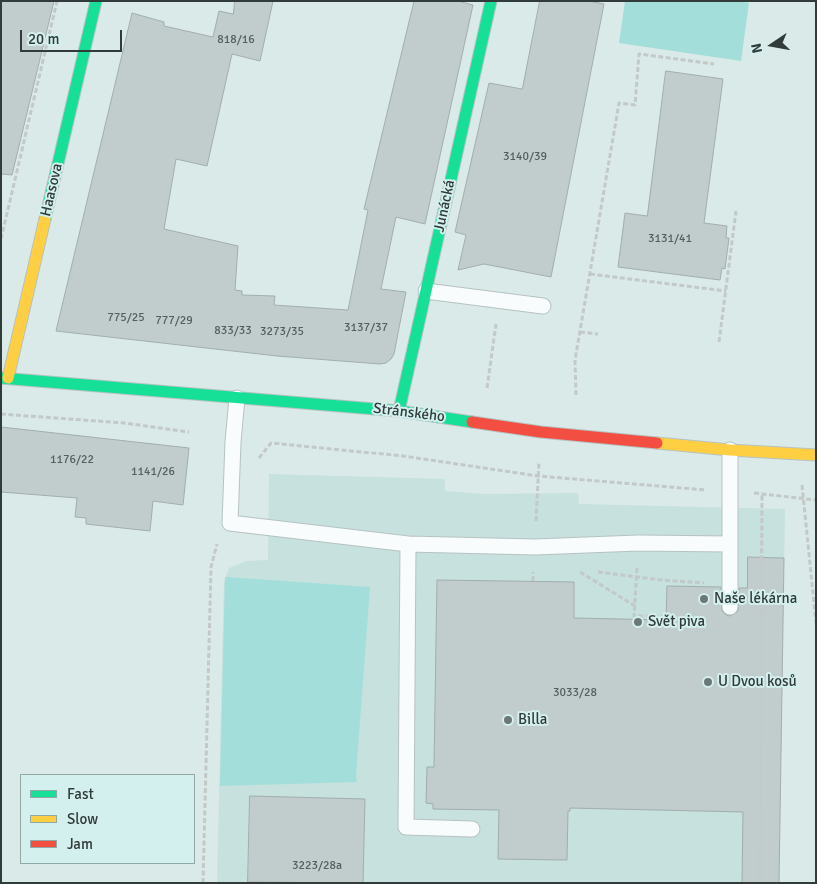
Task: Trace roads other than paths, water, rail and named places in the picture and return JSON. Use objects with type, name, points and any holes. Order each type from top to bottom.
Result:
[{"type":"street","name":"Haasova","points":[[4,378],[96,1]]},
{"type":"street","name":"Junácká","points":[[399,411],[490,1]]},
{"type":"street","name":"Stránského","points":[[4,378],[399,411],[541,432],[730,450],[816,455]]},
{"type":"lane","points":[[426,291],[543,306]]},
{"type":"lane","points":[[237,398],[233,442],[230,523],[408,544],[535,547],[638,543],[730,544]]},
{"type":"lane","points":[[730,450],[730,606]]},
{"type":"lane","points":[[408,544],[406,827],[472,829]]},
{"type":"place","name":"Naše lékárna","points":[[704,599]]},
{"type":"place","name":"Svět piva","points":[[638,622]]},
{"type":"place","name":"U Dvou kosů","points":[[708,682]]},
{"type":"place","name":"Billa","points":[[508,720]]}]
